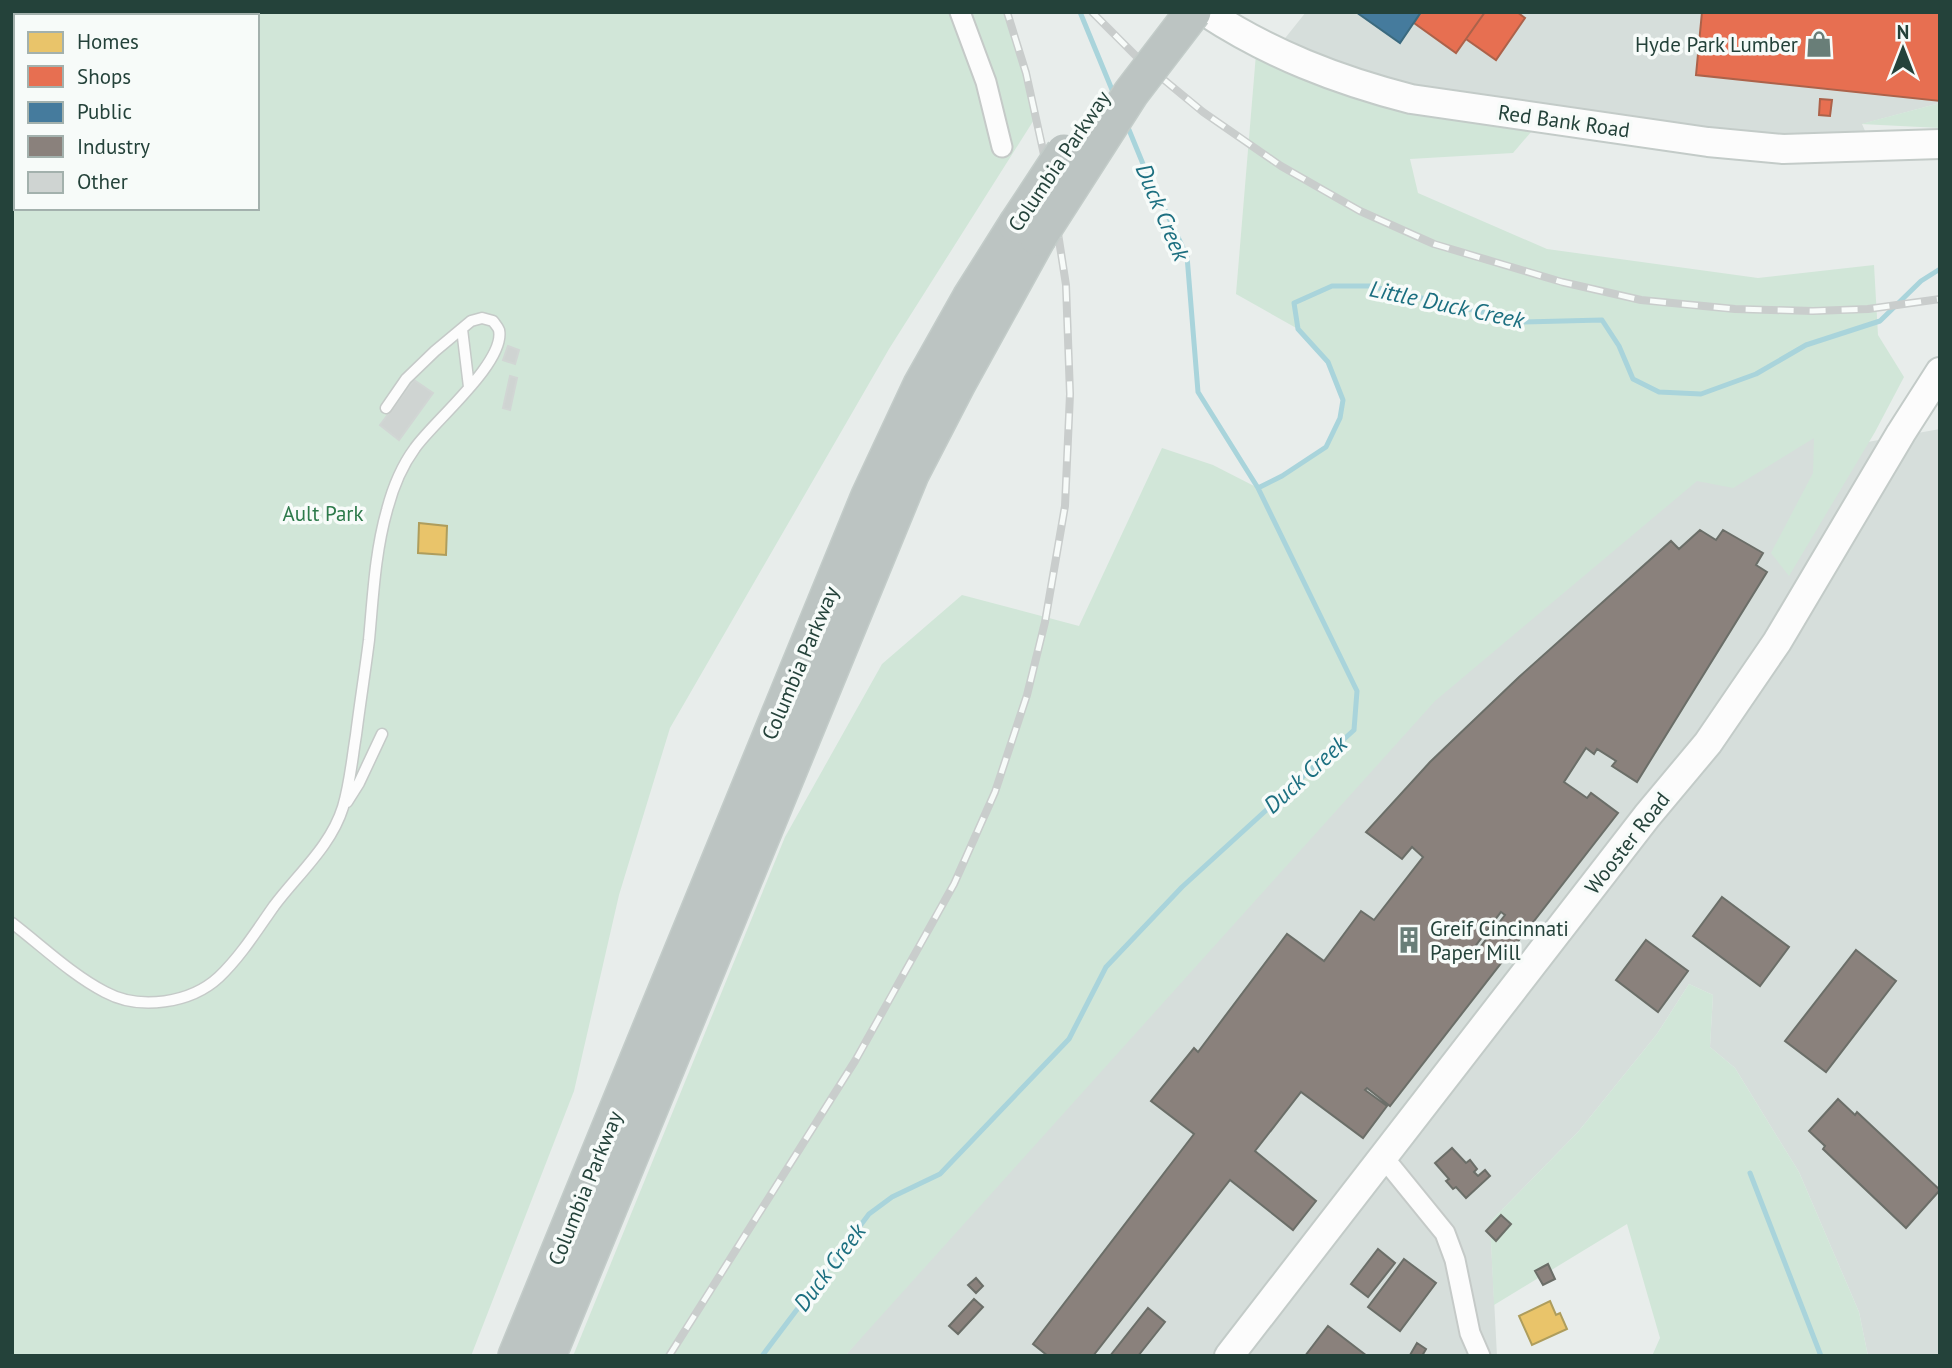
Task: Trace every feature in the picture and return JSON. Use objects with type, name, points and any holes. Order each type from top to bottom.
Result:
[{"type":"highway","name":"Columbia Parkway","points":[[548,1356],[912,474],[964,372],[1027,232],[1130,56],[1163,12]]},
{"type":"highway","name":"Columbia Parkway","points":[[516,1356],[869,496],[921,385],[970,298],[1027,232],[1193,12]]},
{"type":"street","points":[[960,12],[986,82],[1002,147]]},
{"type":"street","name":"Red Bank Road","points":[[1206,12],[1274,52],[1318,71],[1411,99],[1709,142],[1783,149],[1940,145]]},
{"type":"street","name":"Wooster Road","points":[[1230,1355],[1715,732],[1777,642],[1940,372]]},
{"type":"street","points":[[1384,1158],[1445,1233],[1455,1260],[1470,1333],[1480,1356]]},
{"type":"lane","points":[[343,808],[360,704],[380,539],[392,492],[402,466],[417,445],[481,375],[497,348],[499,330],[493,321],[482,318],[471,321],[406,379],[386,408]]},
{"type":"lane","points":[[462,329],[469,387]]},
{"type":"lane","points":[[12,923],[106,993],[143,1002],[171,1001],[196,992],[217,979],[238,957],[288,887],[327,842],[382,734]]},
{"type":"shaded area","points":[[1306,12],[1940,12],[1940,103],[1862,124],[1872,147],[1411,99],[1274,52]]},
{"type":"shaded area","points":[[1738,419],[1862,443],[1940,429],[1940,1356],[1868,1356],[1859,1312],[1799,1172],[1735,1068],[1710,1047],[1713,995],[1689,984],[1657,1034],[1578,1132],[1490,1222],[1497,1356],[845,1356],[1418,683]]},
{"type":"green space","name":"Ault Park","points":[[12,12],[1007,12],[1037,115],[889,349],[670,728],[619,895],[574,1091],[471,1356],[12,1356]]},
{"type":"green space","points":[[1257,42],[1274,52],[1543,118],[1513,153],[1410,159],[1418,193],[1547,249],[1758,278],[1874,265],[1878,335],[1904,377],[1875,432],[1789,576],[1771,553],[1813,473],[1814,438],[1733,488],[1697,481],[1435,701],[845,1356],[573,1356],[785,837],[882,664],[962,595],[1079,626],[1162,448],[1213,465],[1258,488],[1282,476],[1326,447],[1340,418],[1343,400],[1328,362],[1298,329],[1236,294]]},
{"type":"green space","points":[[1940,103],[1940,128],[1861,124]]},
{"type":"green space","points":[[1689,984],[1713,995],[1710,1047],[1735,1068],[1799,1172],[1859,1312],[1868,1356],[1652,1356],[1660,1338],[1627,1224],[1494,1305],[1490,1222],[1578,1132],[1657,1034]]},
{"type":"building: Homes","points":[[419,523],[447,526],[446,555],[418,553]]},
{"type":"building: Homes","points":[[1550,1301],[1556,1315],[1560,1313],[1567,1329],[1532,1345],[1519,1316]]},
{"type":"building: Shops","points":[[1421,12],[1485,12],[1456,53],[1414,23]]},
{"type":"building: Shops","points":[[1485,12],[1517,12],[1525,18],[1496,60],[1466,39]]},
{"type":"building: Shops","name":"Hyde Park Lumber","points":[[1702,12],[1940,12],[1940,101],[1696,75]]},
{"type":"building: Shops","points":[[1820,99],[1832,100],[1830,116],[1819,115]]},
{"type":"building: Public","points":[[1356,12],[1421,12],[1400,43]]},
{"type":"building: Industry","name":"Greif Cincinnati Paper Mill","points":[[1700,530],[1716,540],[1723,530],[1763,553],[1756,565],[1767,572],[1637,782],[1612,766],[1616,761],[1597,749],[1594,754],[1586,748],[1564,782],[1587,798],[1591,793],[1618,813],[1390,1106],[1367,1088],[1365,1090],[1387,1106],[1363,1138],[1301,1092],[1255,1151],[1316,1201],[1293,1230],[1230,1180],[1093,1356],[1048,1356],[1033,1344],[1194,1134],[1151,1101],[1194,1048],[1198,1052],[1287,934],[1324,961],[1361,911],[1374,920],[1423,857],[1412,847],[1402,859],[1366,832],[1430,762],[1519,677],[1671,541],[1679,549]],"holes":[[[1501,912],[1505,915],[1477,951],[1474,948]]]},
{"type":"building: Industry","points":[[1722,897],[1789,947],[1760,986],[1693,936]]},
{"type":"building: Industry","points":[[1646,940],[1688,971],[1658,1012],[1616,980]]},
{"type":"building: Industry","points":[[1856,950],[1896,981],[1826,1072],[1785,1041]]},
{"type":"building: Industry","points":[[1838,1099],[1855,1115],[1857,1112],[1940,1190],[1906,1228],[1823,1149],[1825,1146],[1809,1131]]},
{"type":"building: Industry","points":[[1452,1148],[1466,1163],[1470,1160],[1477,1169],[1474,1172],[1478,1176],[1485,1170],[1490,1176],[1466,1198],[1456,1187],[1453,1189],[1446,1181],[1449,1179],[1435,1163]]},
{"type":"building: Industry","points":[[1501,1215],[1511,1224],[1496,1241],[1486,1231]]},
{"type":"building: Industry","points":[[1378,1249],[1395,1263],[1368,1297],[1351,1284]]},
{"type":"building: Industry","points":[[1404,1259],[1436,1283],[1400,1331],[1368,1307]]},
{"type":"building: Industry","points":[[1548,1264],[1555,1279],[1543,1285],[1535,1271]]},
{"type":"building: Industry","points":[[976,1278],[983,1286],[976,1293],[968,1285]]},
{"type":"building: Industry","points":[[974,1299],[983,1307],[958,1334],[949,1326]]},
{"type":"building: Industry","points":[[1148,1308],[1165,1322],[1138,1356],[1110,1356]]},
{"type":"building: Industry","points":[[1328,1326],[1367,1356],[1305,1356]]},
{"type":"building: Industry","points":[[1417,1343],[1426,1349],[1422,1356],[1412,1356],[1410,1355]]},
{"type":"building: Other","points":[[508,346],[519,350],[515,364],[503,360]]},
{"type":"building: Other","points":[[510,376],[517,378],[510,410],[503,408]]},
{"type":"building: Other","points":[[414,380],[433,393],[399,440],[380,425]]},
{"type":"waterway","name":"Duck Creek","points":[[1080,12],[1115,97]]},
{"type":"waterway","name":"Duck Creek","points":[[762,1356],[869,1214],[892,1197],[940,1174],[1069,1039],[1106,967],[1182,887],[1354,730],[1357,691],[1258,488],[1198,392],[1187,256],[1127,125]]},
{"type":"waterway","name":"Little Duck Creek","points":[[1258,488],[1282,476],[1326,447],[1340,418],[1343,400],[1328,362],[1298,329],[1294,303],[1332,286],[1370,286],[1524,322],[1602,320],[1619,346],[1633,379],[1659,392],[1701,394],[1756,374],[1806,345],[1880,321],[1921,281],[1940,269]]},
{"type":"waterway","points":[[1750,1173],[1821,1356]]},
{"type":"railway","points":[[669,1356],[855,1061],[954,884],[995,792],[1027,695],[1045,622],[1065,506],[1070,394],[1066,285],[1050,182],[1026,73],[1007,12]]},
{"type":"railway","points":[[1092,12],[1140,60],[1203,112],[1281,166],[1360,211],[1434,244],[1562,282],[1641,300],[1735,309],[1813,311],[1868,309],[1940,299]]},
{"type":"place","name":"Hyde Park Lumber","points":[[1819,44]]},
{"type":"place","name":"Greif Cincinnati Paper Mill","points":[[1409,940]]}]
